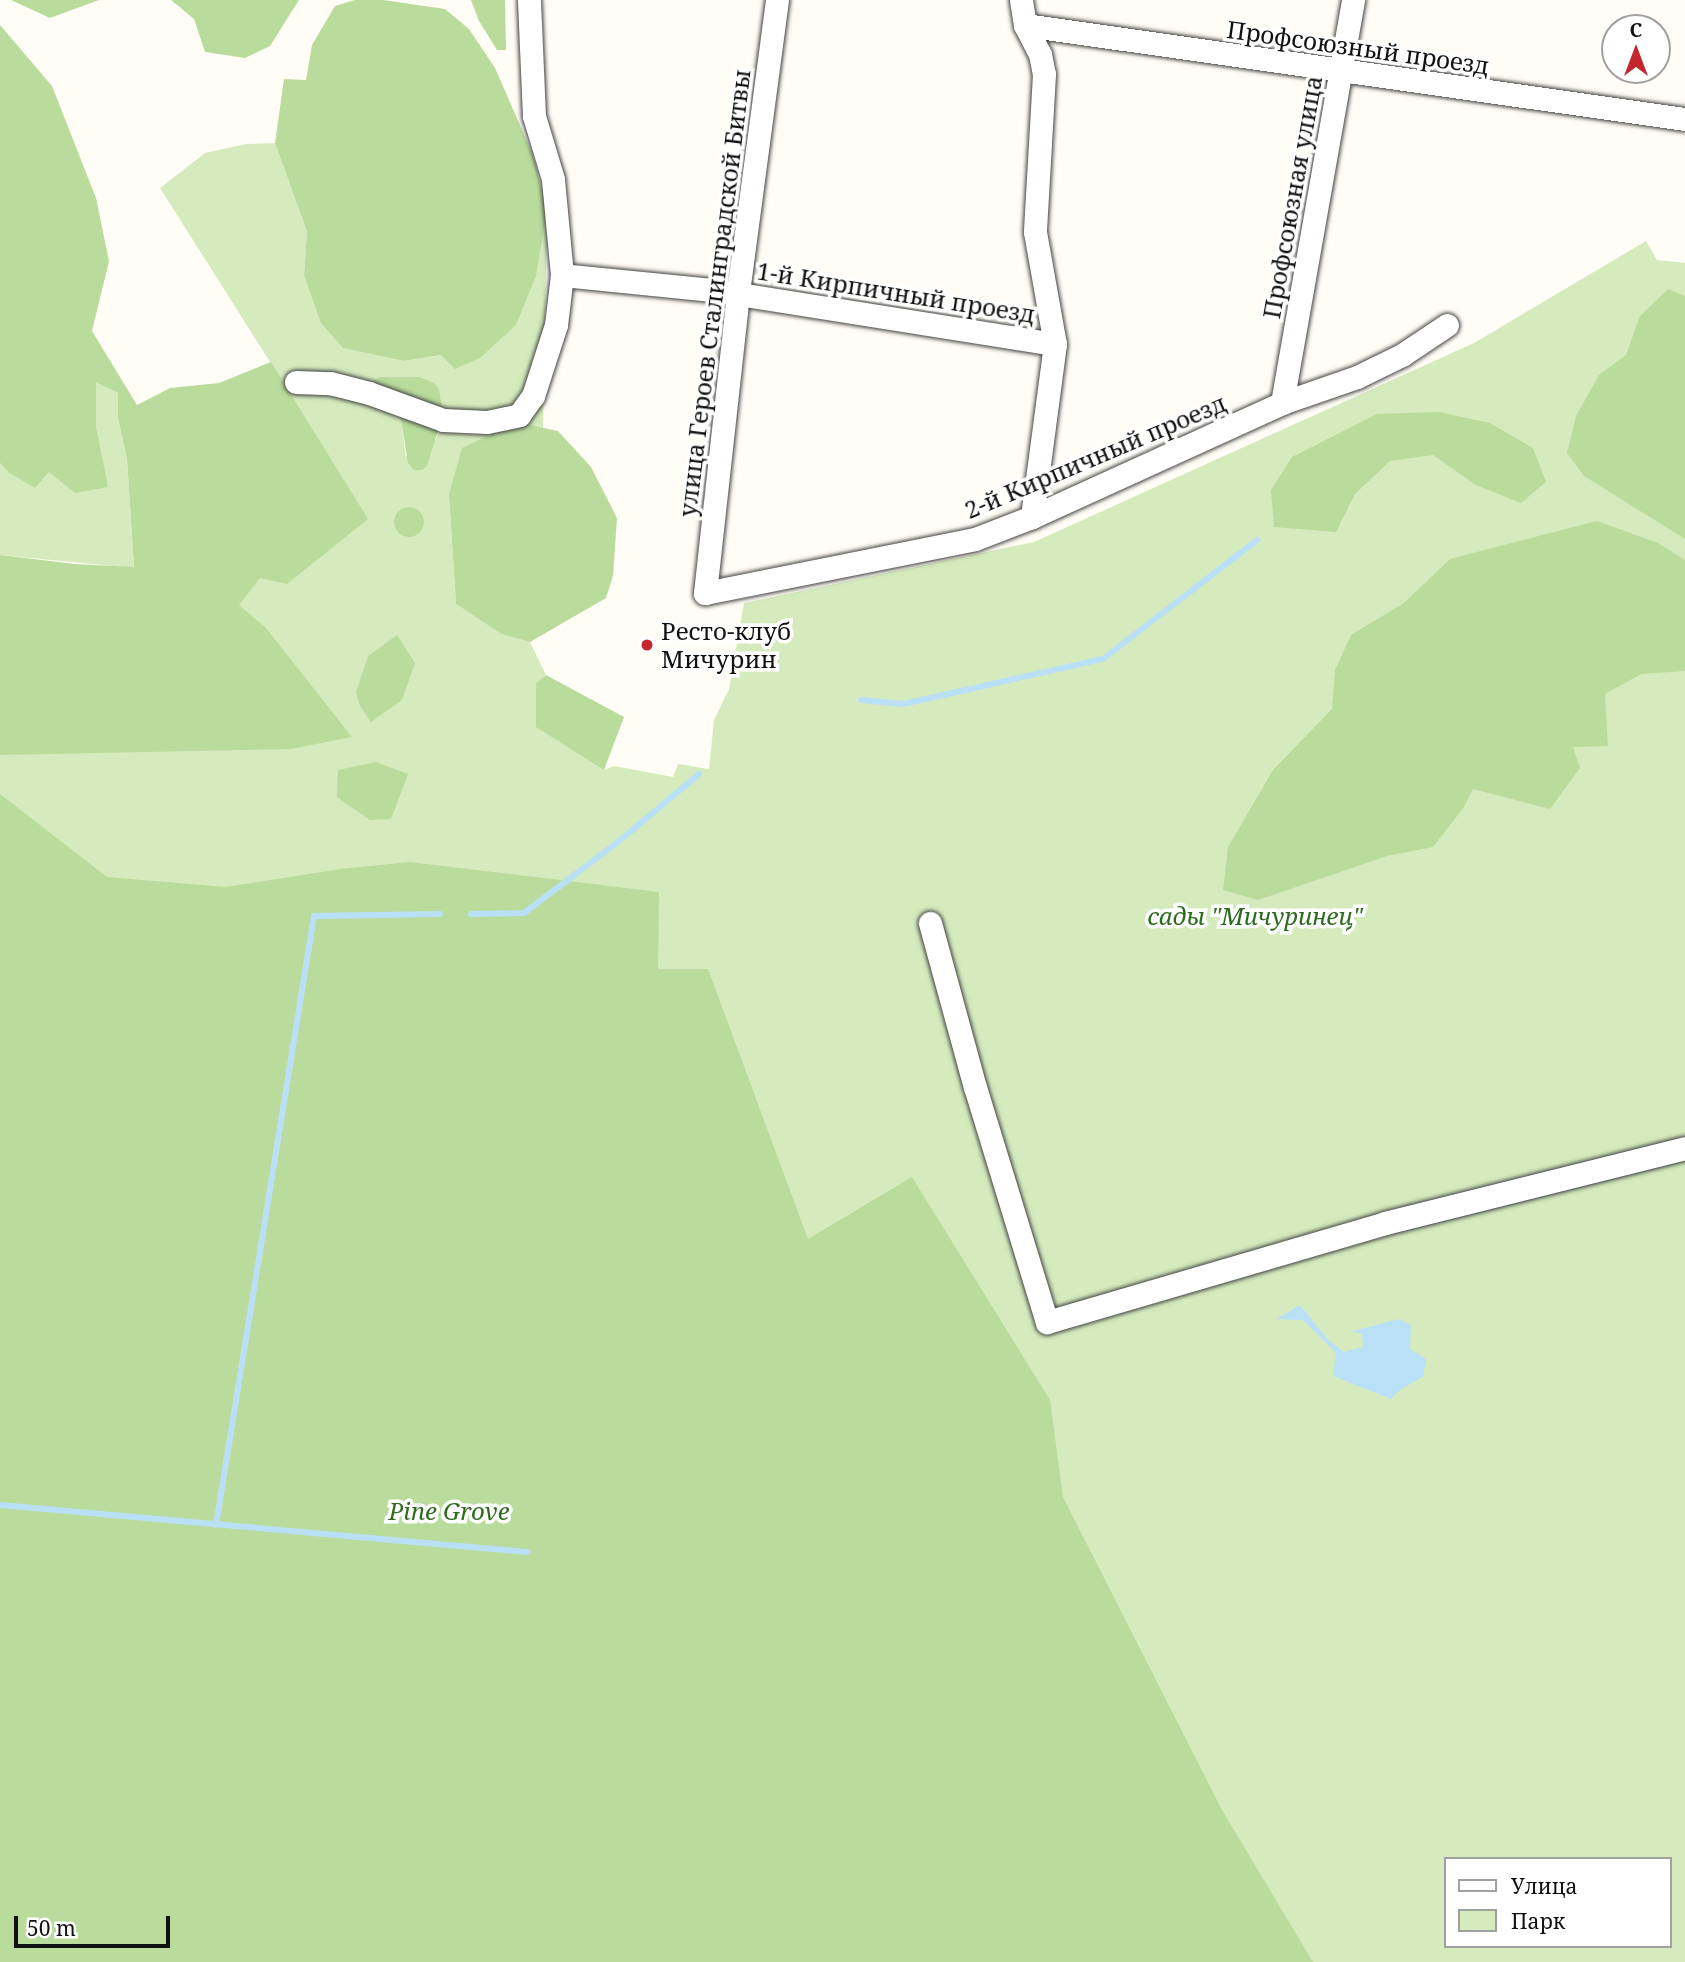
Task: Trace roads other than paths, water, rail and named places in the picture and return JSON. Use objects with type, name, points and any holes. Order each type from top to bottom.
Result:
[{"type":"street","points":[[296,382],[330,383],[369,393],[443,420],[487,422],[519,415],[533,396],[556,325],[562,275],[553,179],[534,116],[529,0]]},
{"type":"street","name":"улица Героев Сталинградской Битвы","points":[[705,593],[737,293],[777,0]]},
{"type":"street","points":[[1021,0],[1025,24],[1040,54],[1045,74],[1035,232],[1055,344],[1032,517]]},
{"type":"street","name":"Профсоюзная улица","points":[[1282,403],[1353,0]]},
{"type":"street","name":"Профсоюзный проезд","points":[[1025,24],[1685,119]]},
{"type":"street","name":"1-й Кирпичный проезд","points":[[562,275],[737,293],[1055,344]]},
{"type":"street","name":"2-й Кирпичный проезд","points":[[705,593],[975,539],[1032,517],[1282,403],[1357,377],[1402,355],[1447,325]]},
{"type":"street","points":[[930,923],[975,1087],[1047,1322],[1385,1223],[1685,1149]]},
{"type":"water","points":[[1300,1305],[1328,1340],[1344,1352],[1363,1347],[1362,1333],[1350,1332],[1398,1319],[1411,1325],[1410,1349],[1426,1359],[1423,1377],[1401,1389],[1391,1399],[1333,1376],[1336,1353],[1303,1320],[1276,1319]]},
{"type":"waterway","points":[[861,700],[903,704],[1103,659],[1257,540]]},
{"type":"waterway","points":[[471,914],[524,913],[618,842],[699,774]]},
{"type":"waterway","points":[[216,1525],[314,916],[440,914]]},
{"type":"waterway","points":[[0,1505],[527,1552]]},
{"type":"place","name":"Ресто-клуб Мичурин","points":[[647,645]]},
{"type":"park label","name":"сады \"Мичуринец\"","points":[[1255,916]]},
{"type":"park label","name":"Pine Grove","points":[[449,1511]]}]
